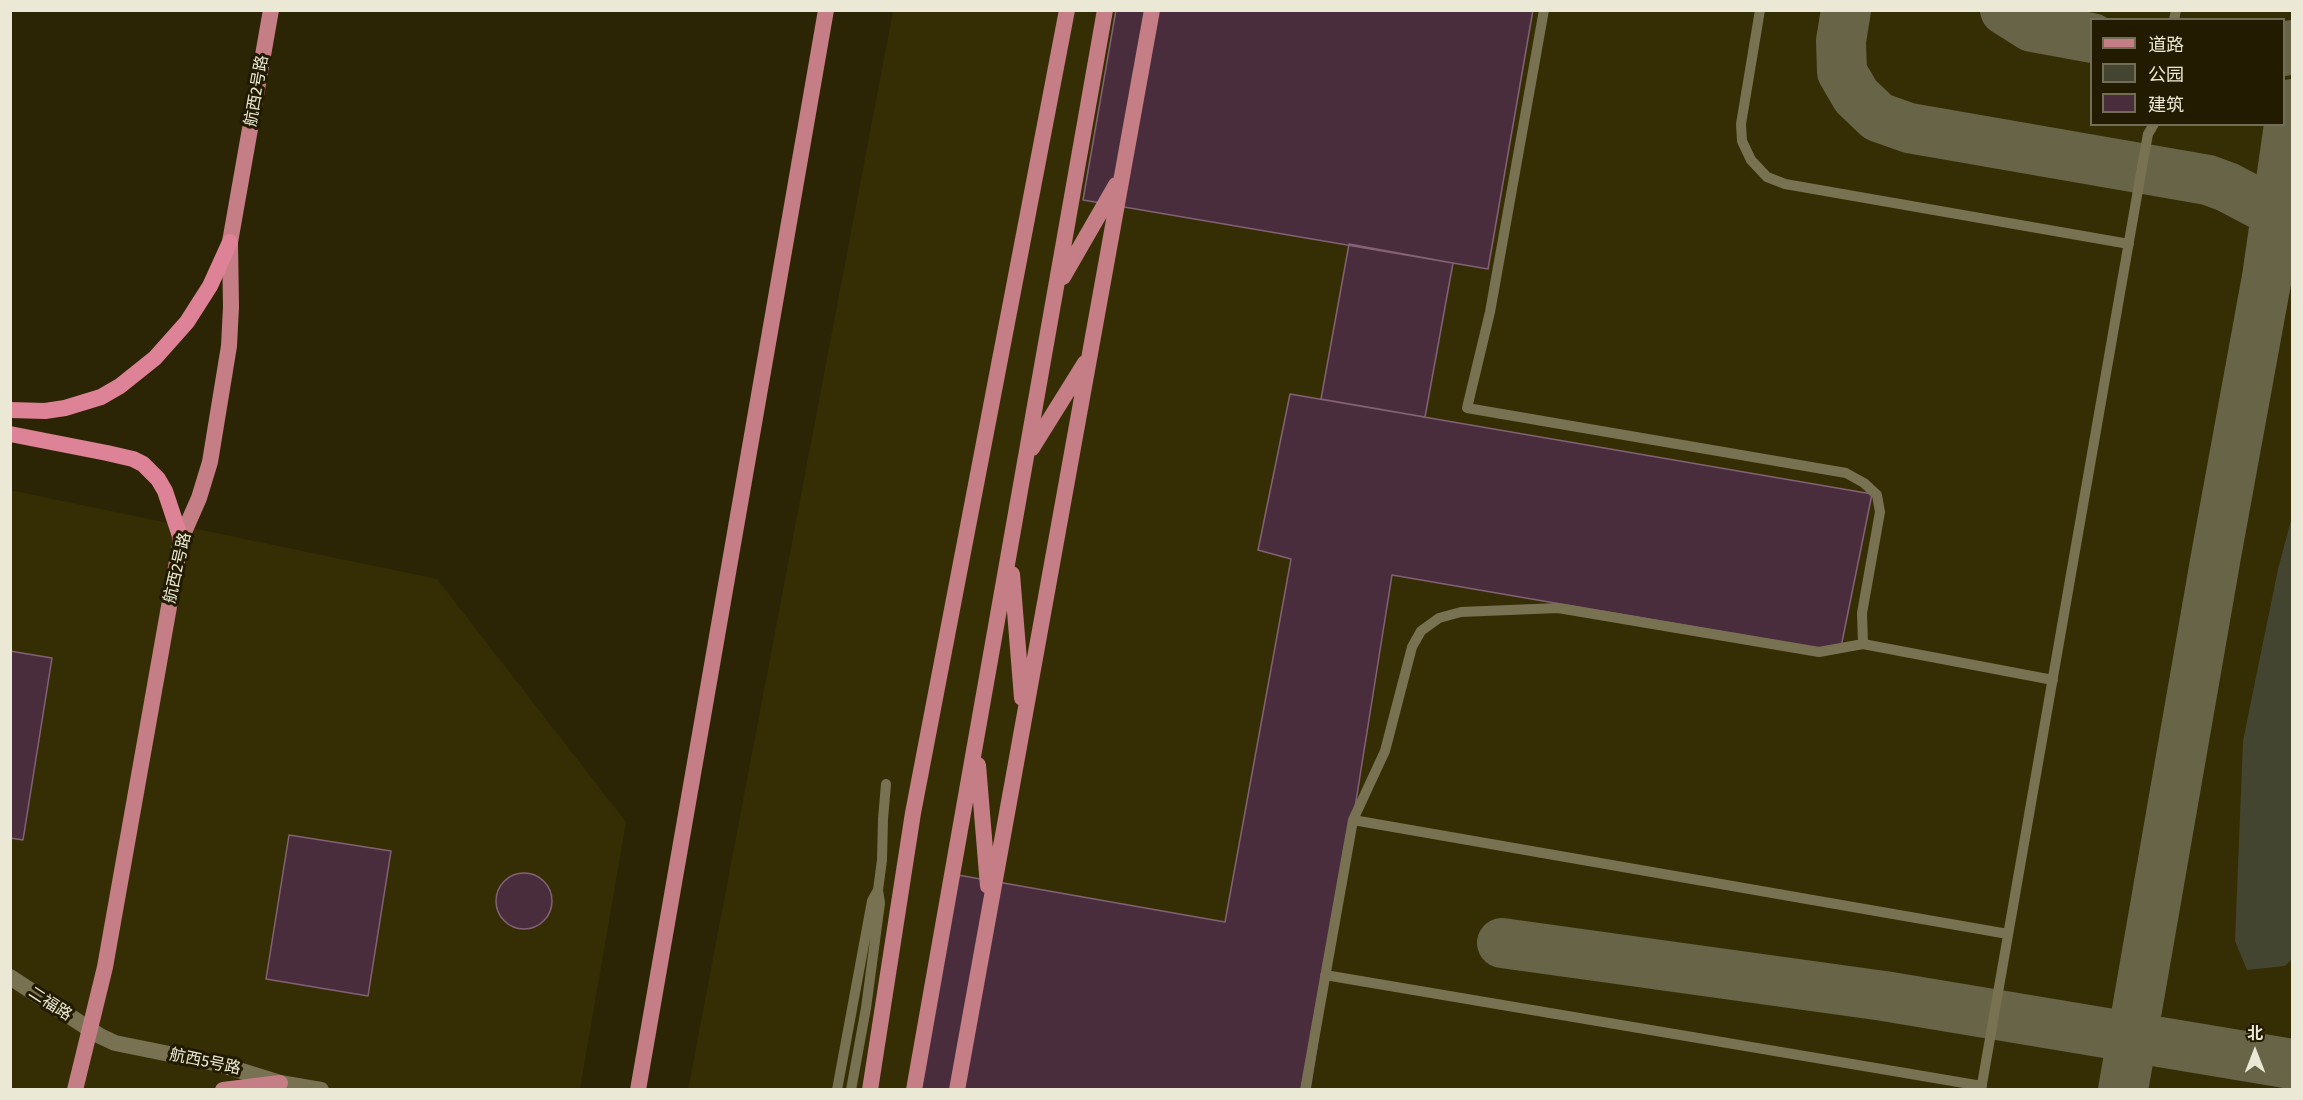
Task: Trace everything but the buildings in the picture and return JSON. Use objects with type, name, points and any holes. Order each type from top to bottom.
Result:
[{"type":"highway","points":[[10,410],[45,411],[65,408],[101,397],[120,386],[155,358],[180,331],[210,286],[230,242]]},
{"type":"highway","points":[[10,434],[107,453],[133,459],[143,464],[165,490],[181,539]]},
{"type":"main road","name":"航西2号路","points":[[75,1089],[105,967],[181,539],[206,479],[230,327],[230,242],[272,10]]},
{"type":"main road","points":[[638,1089],[826,10]]},
{"type":"main road","points":[[870,1089],[913,813],[1067,10]]},
{"type":"main road","points":[[915,1089],[1105,10]]},
{"type":"main road","points":[[963,1089],[1153,10]]},
{"type":"main road","points":[[957,1089],[1153,10]]},
{"type":"main road","points":[[1056,288],[1126,169]]},
{"type":"main road","points":[[1026,457],[1094,348]]},
{"type":"main road","points":[[1010,551],[1025,738]]},
{"type":"main road","points":[[976,742],[992,925]]},
{"type":"main road","points":[[223,1089],[280,1083]]},
{"type":"street","name":"二福路","points":[[10,977],[90,1030]]},
{"type":"street","name":"航西5号路","points":[[90,1030],[124,1046],[219,1064],[280,1083],[321,1089]]},
{"type":"lane","points":[[1544,10],[1490,312],[1467,408],[1846,473],[1864,483],[1877,495],[1880,512],[1862,613],[1863,644]]},
{"type":"lane","points":[[1760,10],[1741,124],[1742,141],[1751,160],[1767,177],[1785,184],[2129,244]]},
{"type":"lane","points":[[1325,975],[1982,1088],[2148,134],[2153,126]]},
{"type":"lane","points":[[1305,1089],[1353,820],[1385,751],[1412,647],[1421,631],[1439,618],[1461,612],[1558,608],[1819,652],[1863,644],[2053,680]]},
{"type":"lane","points":[[851,1089],[880,903],[878,890],[886,784]]},
{"type":"lane","points":[[1353,820],[2008,934]]},
{"type":"lane","points":[[837,1089],[872,901],[878,890]]},
{"type":"shaded area","points":[[893,11],[2292,11],[2292,1089],[688,1090]]},
{"type":"shaded area","points":[[10,490],[437,579],[626,822],[580,1089],[11,1089]]},
{"type":"green space","points":[[2292,517],[2292,959],[2285,966],[2247,970],[2235,941],[2243,741],[2278,569]]},
{"type":"taxiway","points":[[1846,10],[1841,41],[1842,72],[1856,96],[1878,117],[1909,128],[2208,180],[2227,187],[2292,221]]},
{"type":"taxiway","points":[[2005,10],[2032,27],[2090,38]]},
{"type":"taxiway","points":[[2285,50],[2292,45]]},
{"type":"taxiway","points":[[2123,1090],[2267,277],[2292,104]]},
{"type":"taxiway","points":[[1502,943],[1884,996],[2292,1064]]}]
